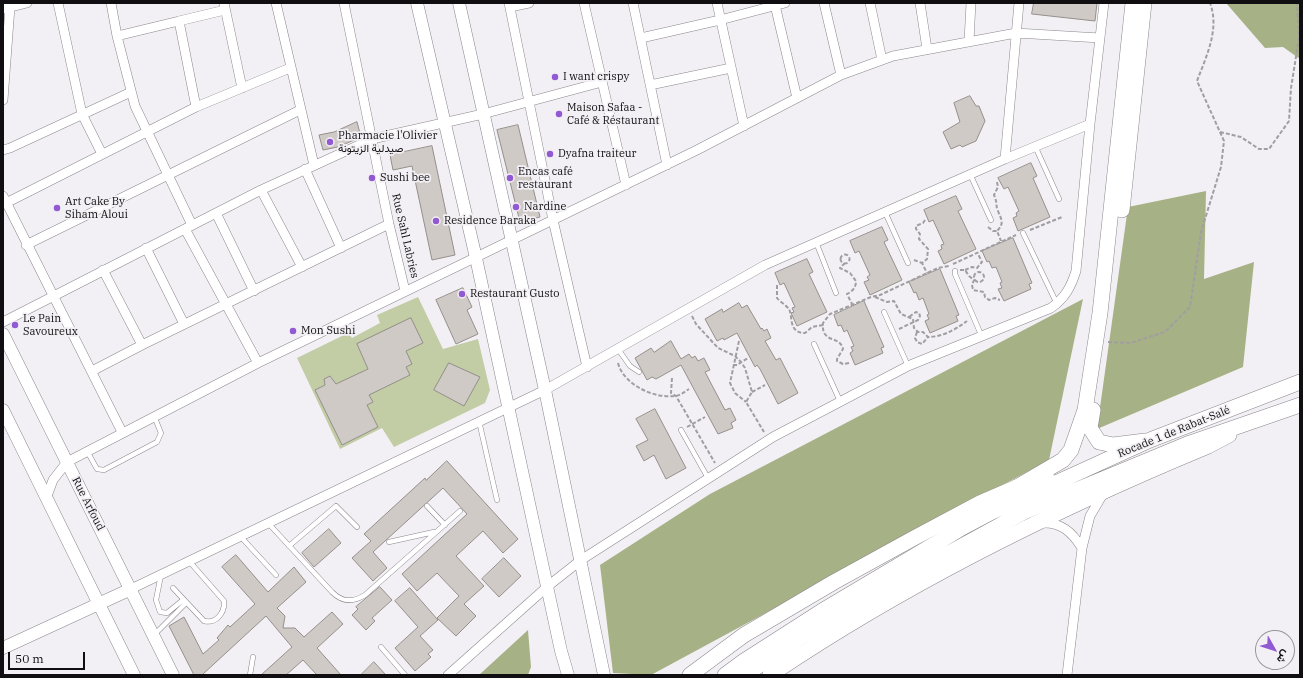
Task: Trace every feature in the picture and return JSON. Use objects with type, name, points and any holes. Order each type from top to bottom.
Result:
[{"type":"main road","points":[[690,675],[744,635],[834,582],[974,506],[1017,487],[1063,460],[1074,444],[1085,410],[1101,305],[1133,3]]},
{"type":"main road","points":[[1144,3],[1125,184],[1105,342],[1090,428],[1099,442],[1113,445],[1150,440]]},
{"type":"main road","name":"Rocade 1 de Rabat-Salé","points":[[725,675],[744,661],[816,615],[960,529],[1150,440],[1300,382]]},
{"type":"main road","name":"Rocade 1 de Rabat-Salé","points":[[745,675],[801,637],[870,596],[983,533],[1026,511],[1190,443],[1300,405]]},
{"type":"main road","points":[[770,675],[852,623],[1029,525],[1107,489],[1208,446],[1252,422]]},
{"type":"main road","points":[[1017,487],[1042,480],[1090,460],[1120,454]]},
{"type":"street","points":[[3,100],[6,8],[27,3]]},
{"type":"street","points":[[58,3],[82,114],[102,154]]},
{"type":"street","points":[[111,3],[117,36],[131,92],[147,132],[168,175],[189,227],[225,305],[258,363]]},
{"type":"street","points":[[276,3],[290,68],[314,165]]},
{"type":"street","name":"Rue Sahl Labries","points":[[344,3],[389,224],[405,291]]},
{"type":"street","points":[[417,3],[476,258],[561,651],[568,675]]},
{"type":"street","points":[[459,3],[545,390],[604,675]]},
{"type":"street","points":[[529,3],[510,5],[553,220],[587,367]]},
{"type":"street","points":[[584,3],[626,185]]},
{"type":"street","points":[[633,3],[668,164]]},
{"type":"street","points":[[717,3],[744,126]]},
{"type":"street","points":[[641,38],[785,3]]},
{"type":"street","points":[[824,3],[841,75]]},
{"type":"street","points":[[870,3],[882,60]]},
{"type":"street","points":[[920,3],[927,49]]},
{"type":"street","points":[[969,41],[971,3]]},
{"type":"street","points":[[1005,159],[1019,3]]},
{"type":"street","points":[[448,675],[548,586],[581,560],[768,440],[908,366],[982,336],[1061,301],[1072,284],[1076,271],[1090,124],[1104,3]]},
{"type":"street","points":[[775,5],[797,98]]},
{"type":"street","points":[[117,36],[179,21],[225,6],[242,88]]},
{"type":"street","points":[[179,21],[196,108]]},
{"type":"street","points":[[46,499],[53,480],[67,462],[122,432],[258,363],[405,291],[511,242],[626,185],[744,126],[841,75],[882,60],[927,49],[1016,33],[1100,38]]},
{"type":"street","points":[[122,432],[4,199],[102,154],[196,108],[290,68]]},
{"type":"street","points":[[650,85],[731,68]]},
{"type":"street","points":[[3,322],[261,190],[372,139],[483,114],[602,82]]},
{"type":"street","points":[[3,150],[131,92]]},
{"type":"street","points":[[26,245],[300,110]]},
{"type":"street","points":[[4,649],[545,390],[587,367],[620,352],[688,308],[765,265],[970,174],[1090,124]]},
{"type":"street","points":[[305,169],[341,248]]},
{"type":"street","points":[[261,190],[302,267]]},
{"type":"street","points":[[216,213],[254,291]]},
{"type":"street","points":[[92,371],[184,324],[389,224]]},
{"type":"street","points":[[146,248],[184,324]]},
{"type":"street","points":[[103,270],[142,345]]},
{"type":"street","name":"Rue Arfoud","points":[[3,334],[173,675]]},
{"type":"street","points":[[3,410],[134,675]]},
{"type":"street","points":[[1067,675],[1082,548],[1090,516],[1097,502],[1107,489]]},
{"type":"street","points":[[1029,525],[1050,522],[1058,525],[1066,529],[1074,536],[1082,548]]},
{"type":"lane","points":[[1035,146],[1060,199]]},
{"type":"lane","points":[[970,174],[991,220]]},
{"type":"lane","points":[[885,211],[908,263]]},
{"type":"lane","points":[[1023,233],[1057,304]]},
{"type":"lane","points":[[816,242],[836,293]]},
{"type":"lane","points":[[955,271],[982,336]]},
{"type":"lane","points":[[884,312],[908,366]]},
{"type":"lane","points":[[814,344],[840,401]]},
{"type":"lane","points":[[620,352],[634,370],[639,372]]},
{"type":"lane","points":[[87,451],[94,467],[104,470],[157,442],[160,438],[160,429],[154,416]]},
{"type":"lane","points":[[480,421],[497,500]]},
{"type":"lane","points":[[681,430],[708,478]]},
{"type":"lane","points":[[289,546],[336,506],[357,526]]},
{"type":"lane","points":[[427,506],[444,525]]},
{"type":"lane","points":[[268,523],[339,599],[349,601],[358,599],[365,595],[460,511]]},
{"type":"lane","points":[[389,542],[436,532]]},
{"type":"lane","points":[[240,536],[276,575]]},
{"type":"lane","points":[[172,588],[204,621],[210,622],[215,620],[224,608],[224,601],[189,561]]},
{"type":"lane","points":[[161,574],[156,600],[160,612],[167,613],[185,601]]},
{"type":"lane","points":[[153,635],[185,601]]},
{"type":"lane","points":[[381,647],[405,675]]},
{"type":"lane","points":[[250,675],[253,657]]},
{"type":"path","points":[[1105,342],[1130,343],[1165,332],[1190,307],[1201,232],[1221,167],[1224,141],[1197,82],[1212,42],[1214,12],[1210,3]]},
{"type":"path","points":[[1220,132],[1241,137],[1259,149],[1269,149],[1289,121],[1291,88],[1299,38],[1297,3]]},
{"type":"path","points":[[997,182],[998,187],[994,195],[998,202],[998,210],[1002,219],[1001,227],[997,231],[1001,241]]},
{"type":"path","points":[[777,285],[777,298],[788,309],[791,324],[797,330],[805,333],[812,327],[822,325],[830,314],[852,304],[875,297],[938,268],[950,266],[1001,241],[1062,217]]},
{"type":"path","points":[[924,220],[922,224],[916,226],[916,229],[920,234],[919,239],[921,243],[928,248],[928,259],[922,263],[927,273]]},
{"type":"path","points":[[950,266],[955,271],[965,270],[972,267],[977,268],[982,262],[977,252]]},
{"type":"path","points":[[845,263],[840,258],[843,254],[846,254],[849,260],[840,268],[850,273],[856,280],[856,286],[852,292],[847,294],[852,304]]},
{"type":"path","points":[[965,270],[969,276],[974,280],[977,282],[982,281],[984,277],[983,274],[976,272],[974,275],[974,280],[972,285],[973,290],[984,292],[988,300],[995,298],[1000,300]]},
{"type":"path","points":[[875,297],[887,302],[894,301],[897,304],[898,311],[904,316],[909,317],[914,322],[914,328],[918,332],[923,332],[928,337],[939,337],[944,333],[956,329],[968,320],[974,319]]},
{"type":"path","points":[[688,308],[696,324],[707,337],[718,348],[735,356],[741,363],[752,392]]},
{"type":"path","points":[[892,331],[914,322],[919,318],[919,313],[916,312],[909,317]]},
{"type":"path","points":[[822,325],[825,336],[838,342],[842,346],[837,361],[844,364],[849,363]]},
{"type":"path","points":[[918,332],[915,338],[917,342],[922,344],[928,337]]},
{"type":"path","points":[[739,341],[730,383],[736,393],[746,402],[768,440]]},
{"type":"path","points":[[620,352],[618,365],[621,370],[633,383],[652,394],[664,397],[676,396],[689,389]]},
{"type":"path","points":[[733,364],[741,363],[748,358]]},
{"type":"path","points":[[672,378],[671,393],[676,396],[720,470]]},
{"type":"path","points":[[746,402],[752,392],[765,385]]},
{"type":"path","points":[[681,430],[705,417]]},
{"type":"green space","points":[[1226,3],[1300,3],[1300,59],[1283,47],[1265,48]]},
{"type":"green space","points":[[1206,191],[1204,279],[1254,262],[1243,367],[1097,429],[1128,207]]},
{"type":"green space","points":[[418,297],[443,349],[478,339],[490,390],[485,403],[394,447],[382,428],[340,449],[297,358],[348,333],[352,338],[380,323],[377,315]]},
{"type":"green space","points":[[1083,299],[1049,460],[651,675],[613,673],[600,565],[710,494]]},
{"type":"green space","points":[[528,630],[531,667],[528,675],[479,675]]},
{"type":"building","points":[[1034,3],[1097,3],[1095,21],[1032,14]]},
{"type":"building","points":[[970,96],[976,106],[979,106],[985,121],[976,141],[962,147],[960,145],[951,149],[943,132],[960,122],[954,103]]},
{"type":"building","points":[[357,122],[361,137],[338,147],[323,150],[319,135],[334,132]]},
{"type":"building","points":[[518,125],[540,217],[520,222],[497,130]]},
{"type":"building","name":"Residence Baraka","points":[[432,146],[455,255],[432,260],[412,166],[393,170],[390,155]]},
{"type":"building","points":[[1031,163],[1037,176],[1033,178],[1050,217],[1018,231],[1013,218],[1017,216],[1016,213],[1019,211],[1008,187],[1004,189],[998,178]]},
{"type":"building","points":[[956,196],[962,209],[958,211],[976,249],[944,264],[938,251],[942,249],[941,245],[944,244],[933,220],[929,222],[924,210]]},
{"type":"building","points":[[882,227],[888,240],[884,242],[902,280],[870,295],[864,282],[869,280],[867,277],[870,275],[859,251],[855,253],[850,241]]},
{"type":"building","points":[[1013,238],[1032,283],[1029,284],[1031,289],[1004,301],[998,289],[1002,288],[1000,283],[1002,282],[996,267],[992,268],[989,261],[987,262],[982,251]]},
{"type":"building","points":[[807,259],[813,272],[809,274],[827,312],[797,326],[791,313],[794,312],[792,308],[795,307],[784,283],[780,285],[775,273]]},
{"type":"building","points":[[940,269],[959,315],[956,316],[958,321],[930,333],[925,321],[929,319],[927,315],[929,314],[923,298],[919,300],[916,292],[914,293],[909,282]]},
{"type":"building","points":[[463,288],[472,307],[467,310],[478,334],[456,344],[436,300]]},
{"type":"building","points":[[864,301],[884,347],[881,348],[883,353],[855,365],[850,353],[853,351],[851,347],[854,346],[847,330],[844,332],[841,325],[838,326],[834,315]]},
{"type":"building","points":[[739,303],[742,308],[747,305],[761,329],[762,328],[764,331],[767,329],[771,338],[765,341],[776,360],[780,358],[798,393],[778,404],[760,369],[757,365],[755,367],[737,333],[724,340],[723,338],[717,341],[705,319],[722,309],[723,312]]},
{"type":"building","points":[[411,318],[423,343],[406,351],[412,364],[406,367],[410,375],[369,395],[373,402],[367,405],[378,427],[342,445],[315,390],[325,385],[324,379],[330,376],[336,384],[368,369],[357,344]]},
{"type":"building","points":[[671,341],[681,359],[689,354],[692,358],[695,356],[698,361],[704,358],[710,370],[705,372],[725,410],[730,408],[736,420],[731,423],[733,428],[718,434],[681,365],[656,379],[652,377],[647,380],[635,358],[651,348],[654,352]]},
{"type":"building","points":[[449,363],[480,377],[464,406],[434,390]]},
{"type":"building","points":[[655,409],[686,468],[666,479],[654,455],[644,461],[636,446],[648,440],[636,419]]},
{"type":"building","points":[[447,461],[518,539],[503,553],[483,531],[456,556],[484,586],[464,604],[476,616],[456,636],[437,618],[459,596],[437,573],[417,591],[402,574],[467,514],[443,488],[373,552],[387,568],[373,581],[352,558],[371,541],[364,534],[425,478],[426,480]]},
{"type":"building","points":[[329,529],[341,543],[314,567],[302,553]]},
{"type":"building","points":[[236,555],[268,592],[294,567],[306,582],[277,608],[285,616],[283,628],[295,628],[304,637],[332,612],[343,624],[317,648],[341,675],[317,675],[303,660],[286,675],[261,675],[292,647],[266,616],[202,675],[194,675],[169,626],[184,617],[203,654],[219,640],[217,638],[228,625],[230,627],[255,604],[222,567]]},
{"type":"building","points":[[504,558],[521,576],[499,597],[482,579]]},
{"type":"building","points":[[380,587],[392,600],[372,618],[375,621],[366,630],[352,615],[358,609],[356,607]]},
{"type":"building","points":[[410,588],[438,620],[420,636],[433,650],[428,654],[431,657],[415,671],[395,648],[418,627],[395,601]]},
{"type":"building","points":[[374,662],[386,675],[361,675]]},
{"type":"place","name":"I want crispy","points":[[555,77]]},
{"type":"place","name":"Maison Safaa - Café & Réstaurant","points":[[559,114]]},
{"type":"place","name":"Pharmacie l'Olivier صيدلية الزيتونة","points":[[330,142]]},
{"type":"place","name":"Dyafna traiteur","points":[[550,154]]},
{"type":"place","name":"Sushi bee","points":[[372,178]]},
{"type":"place","name":"Encas café restaurant","points":[[510,178]]},
{"type":"place","name":"Nardine","points":[[516,207]]},
{"type":"place","name":"Art Cake By Siham Aloui","points":[[57,208]]},
{"type":"place","name":"Residence Baraka","points":[[436,221]]},
{"type":"place","name":"Restaurant Gusto","points":[[462,294]]},
{"type":"place","name":"Le Pain Savoureux","points":[[15,325]]},
{"type":"place","name":"Mon Sushi","points":[[293,331]]}]
